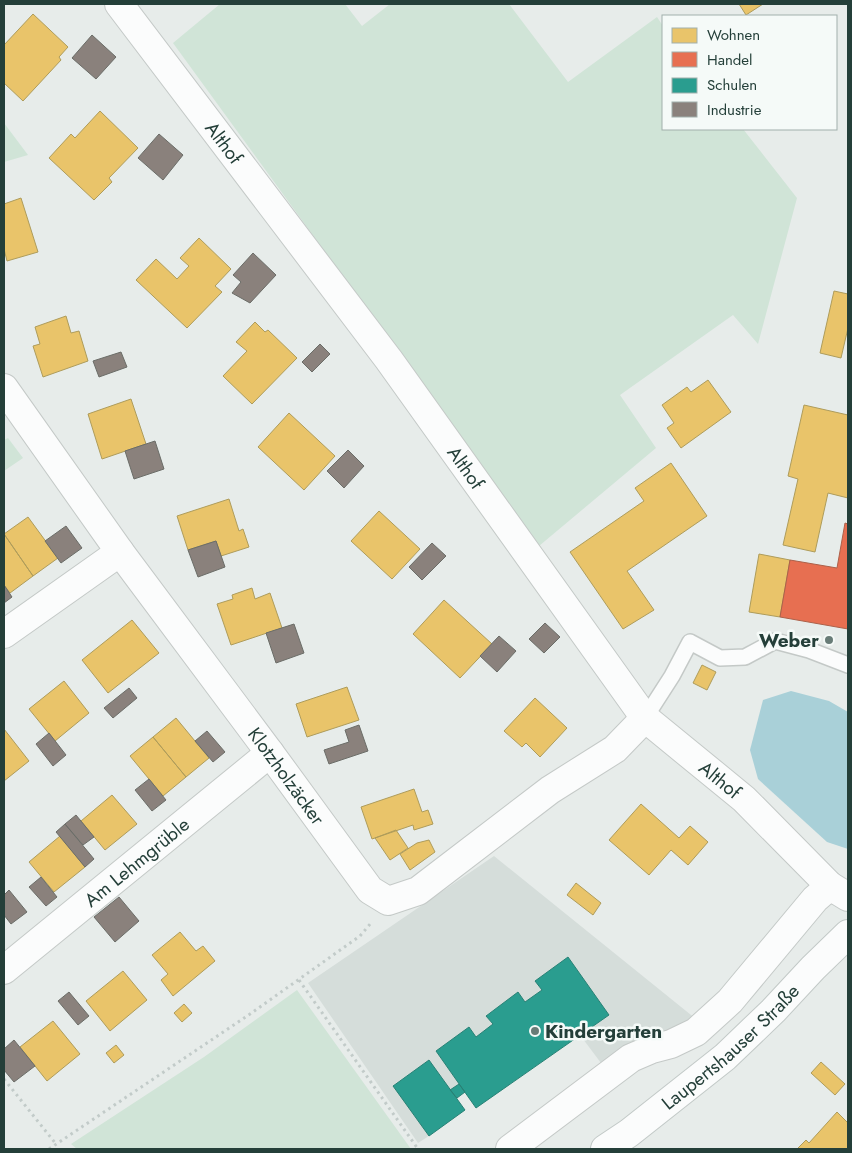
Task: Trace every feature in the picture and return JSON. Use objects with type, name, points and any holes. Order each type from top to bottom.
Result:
[{"type":"street","name":"Althof","points":[[119,4],[388,360],[645,718],[744,799],[839,892]]},
{"type":"street","name":"Klotzholzäcker","points":[[4,388],[120,552],[370,890],[388,901]]},
{"type":"street","points":[[4,634],[120,552]]},
{"type":"street","points":[[388,901],[418,891],[550,790],[615,749],[645,718]]},
{"type":"street","name":"Am Lehmgrüble","points":[[4,970],[270,753]]},
{"type":"street","points":[[510,1149],[631,1058],[652,1049],[671,1044],[696,1032],[730,1001],[815,899],[839,892]]},
{"type":"street","name":"Laupertshauser Straße","points":[[605,1149],[632,1141],[773,1011],[812,968],[848,934]]},
{"type":"lane","points":[[645,718],[672,676],[690,642],[720,658],[745,657],[775,641],[809,650],[848,665]]},
{"type":"path","points":[[49,1149],[250,1014],[360,936],[388,901]]},
{"type":"path","points":[[299,980],[418,1149]]},
{"type":"path","points":[[4,1079],[56,1144]]},
{"type":"shaded area","points":[[494,856],[696,1019],[616,1051],[601,1063],[580,1035],[609,1015],[568,958],[536,980],[542,990],[525,1002],[518,993],[486,1015],[493,1024],[476,1037],[468,1028],[436,1051],[459,1084],[450,1090],[429,1060],[393,1085],[429,1136],[418,1143],[308,983]]},
{"type":"green space","points":[[220,4],[345,4],[362,26],[390,4],[509,4],[568,82],[657,17],[662,24],[662,130],[744,130],[797,198],[758,344],[733,315],[620,395],[656,448],[539,546],[173,43]]},
{"type":"green space","points":[[4,123],[28,155],[4,162]]},
{"type":"green space","points":[[8,438],[23,458],[4,471],[4,440]]},
{"type":"green space","points":[[297,990],[411,1149],[77,1149],[71,1144],[204,1057]]},
{"type":"water","points":[[791,691],[829,701],[848,712],[848,849],[827,842],[758,779],[750,750],[763,700]]},
{"type":"building: Wohnen","points":[[739,4],[763,4],[746,15]]},
{"type":"building: Wohnen","points":[[33,14],[68,47],[59,57],[61,60],[23,101],[4,83],[4,45]]},
{"type":"building: Wohnen","points":[[100,111],[138,148],[109,178],[112,182],[94,200],[49,158],[71,134],[75,138]]},
{"type":"building: Wohnen","points":[[21,198],[38,252],[7,261],[4,249],[4,204]]},
{"type":"building: Wohnen","points":[[199,238],[231,269],[215,286],[222,292],[187,328],[136,280],[156,259],[177,279],[189,266],[180,258]]},
{"type":"building: Wohnen","points":[[834,291],[848,294],[848,328],[841,358],[820,353]]},
{"type":"building: Wohnen","points":[[66,316],[71,333],[79,331],[88,361],[43,377],[33,346],[40,344],[35,327]]},
{"type":"building: Wohnen","points":[[255,322],[265,332],[268,330],[297,358],[252,404],[223,376],[247,351],[236,342]]},
{"type":"building: Wohnen","points":[[708,380],[731,412],[681,448],[667,428],[674,423],[662,405],[687,387],[691,392]]},
{"type":"building: Wohnen","points":[[131,399],[146,444],[102,459],[88,414]]},
{"type":"building: Wohnen","points":[[804,405],[848,415],[848,498],[828,493],[815,552],[783,545],[798,479],[788,476]]},
{"type":"building: Wohnen","points":[[289,413],[335,456],[304,490],[258,447]]},
{"type":"building: Wohnen","points":[[671,463],[707,516],[627,571],[654,610],[623,629],[570,552],[644,501],[635,488]]},
{"type":"building: Wohnen","points":[[229,499],[239,531],[243,529],[249,547],[221,556],[216,541],[188,550],[177,516]]},
{"type":"building: Wohnen","points":[[379,511],[420,549],[392,579],[351,541]]},
{"type":"building: Wohnen","points":[[28,517],[58,558],[33,576],[4,534]]},
{"type":"building: Wohnen","points":[[4,534],[33,576],[10,593],[4,585]]},
{"type":"building: Wohnen","points":[[759,554],[790,560],[780,617],[749,612]]},
{"type":"building: Wohnen","points":[[252,588],[255,599],[270,593],[282,628],[231,645],[217,604],[233,599],[232,595]]},
{"type":"building: Wohnen","points":[[444,600],[492,644],[460,678],[413,634]]},
{"type":"building: Wohnen","points":[[132,620],[159,653],[108,693],[82,660]]},
{"type":"building: Wohnen","points":[[702,665],[716,672],[707,690],[693,683]]},
{"type":"building: Wohnen","points":[[64,681],[89,713],[55,741],[29,709]]},
{"type":"building: Wohnen","points":[[347,687],[359,720],[307,737],[296,704]]},
{"type":"building: Wohnen","points":[[535,698],[567,728],[540,757],[526,743],[522,747],[504,731]]},
{"type":"building: Wohnen","points":[[176,718],[209,758],[186,777],[153,737]]},
{"type":"building: Wohnen","points":[[4,729],[29,761],[4,781]]},
{"type":"building: Wohnen","points":[[153,737],[186,777],[163,796],[130,756]]},
{"type":"building: Wohnen","points":[[414,789],[422,812],[428,810],[433,824],[414,830],[413,825],[372,839],[361,807]]},
{"type":"building: Wohnen","points":[[112,795],[137,824],[105,850],[81,821]]},
{"type":"building: Wohnen","points":[[641,804],[679,838],[690,826],[708,842],[688,865],[671,850],[649,875],[609,840]]},
{"type":"building: Wohnen","points":[[396,830],[408,848],[390,860],[375,838]]},
{"type":"building: Wohnen","points":[[60,836],[85,867],[54,892],[29,862]]},
{"type":"building: Wohnen","points":[[429,840],[435,852],[410,870],[400,854],[417,843]]},
{"type":"building: Wohnen","points":[[576,883],[601,903],[593,915],[567,895]]},
{"type":"building: Wohnen","points":[[180,932],[196,951],[203,946],[215,961],[173,996],[161,980],[168,974],[152,955]]},
{"type":"building: Wohnen","points":[[123,971],[147,1000],[110,1031],[86,1001]]},
{"type":"building: Wohnen","points":[[184,1004],[192,1013],[182,1022],[174,1013]]},
{"type":"building: Wohnen","points":[[53,1021],[80,1054],[47,1081],[20,1047]]},
{"type":"building: Wohnen","points":[[116,1045],[124,1055],[114,1063],[106,1053]]},
{"type":"building: Wohnen","points":[[821,1062],[845,1084],[835,1095],[811,1073]]},
{"type":"building: Wohnen","points":[[837,1112],[848,1123],[848,1149],[797,1149],[806,1140],[809,1143]]},
{"type":"building: Handel","points":[[845,523],[848,524],[848,629],[780,617],[790,560],[837,568]]},
{"type":"building: Schulen","name":"Kindergarten","points":[[568,957],[609,1015],[476,1108],[436,1051],[469,1027],[476,1037],[493,1024],[486,1016],[518,992],[525,1002],[542,990],[535,981]]},
{"type":"building: Schulen","points":[[429,1060],[465,1110],[429,1136],[393,1086]]},
{"type":"building: Schulen","points":[[459,1084],[465,1092],[457,1098],[450,1090]]},
{"type":"building: Industrie","points":[[92,35],[116,57],[96,79],[72,58]]},
{"type":"building: Industrie","points":[[159,134],[183,155],[163,180],[138,158]]},
{"type":"building: Industrie","points":[[253,253],[276,275],[250,303],[232,293],[241,282],[233,275]]},
{"type":"building: Industrie","points":[[320,344],[330,354],[312,372],[302,362]]},
{"type":"building: Industrie","points":[[121,352],[127,367],[99,377],[93,361]]},
{"type":"building: Industrie","points":[[155,441],[164,469],[134,479],[125,451]]},
{"type":"building: Industrie","points":[[348,450],[364,466],[344,488],[327,471]]},
{"type":"building: Industrie","points":[[66,526],[82,548],[61,563],[45,541]]},
{"type":"building: Industrie","points":[[216,541],[225,567],[198,577],[188,550]]},
{"type":"building: Industrie","points":[[432,543],[446,556],[422,580],[409,567]]},
{"type":"building: Industrie","points":[[4,585],[12,597],[4,603]]},
{"type":"building: Industrie","points":[[545,623],[560,637],[544,653],[529,639]]},
{"type":"building: Industrie","points":[[294,624],[304,653],[276,663],[266,633]]},
{"type":"building: Industrie","points":[[499,636],[516,651],[497,672],[480,656]]},
{"type":"building: Industrie","points":[[129,688],[137,698],[113,718],[104,708]]},
{"type":"building: Industrie","points":[[359,725],[368,751],[329,764],[324,750],[349,742],[345,730]]},
{"type":"building: Industrie","points":[[207,731],[225,752],[213,762],[195,741]]},
{"type":"building: Industrie","points":[[49,733],[66,755],[53,766],[36,744]]},
{"type":"building: Industrie","points":[[149,779],[166,800],[152,811],[135,790]]},
{"type":"building: Industrie","points":[[76,815],[94,837],[83,845],[65,824]]},
{"type":"building: Industrie","points":[[65,824],[94,859],[85,867],[56,832]]},
{"type":"building: Industrie","points":[[41,877],[57,897],[46,906],[29,887]]},
{"type":"building: Industrie","points":[[9,890],[27,912],[11,924],[4,915],[4,895]]},
{"type":"building: Industrie","points":[[119,897],[139,921],[115,942],[94,917]]},
{"type":"building: Industrie","points":[[69,992],[89,1016],[78,1025],[58,1001]]},
{"type":"building: Industrie","points":[[14,1040],[35,1066],[14,1082],[4,1070],[4,1049]]},
{"type":"place","name":"Weber","points":[[829,640]]},
{"type":"place","name":"Kindergarten","points":[[535,1031]]}]
